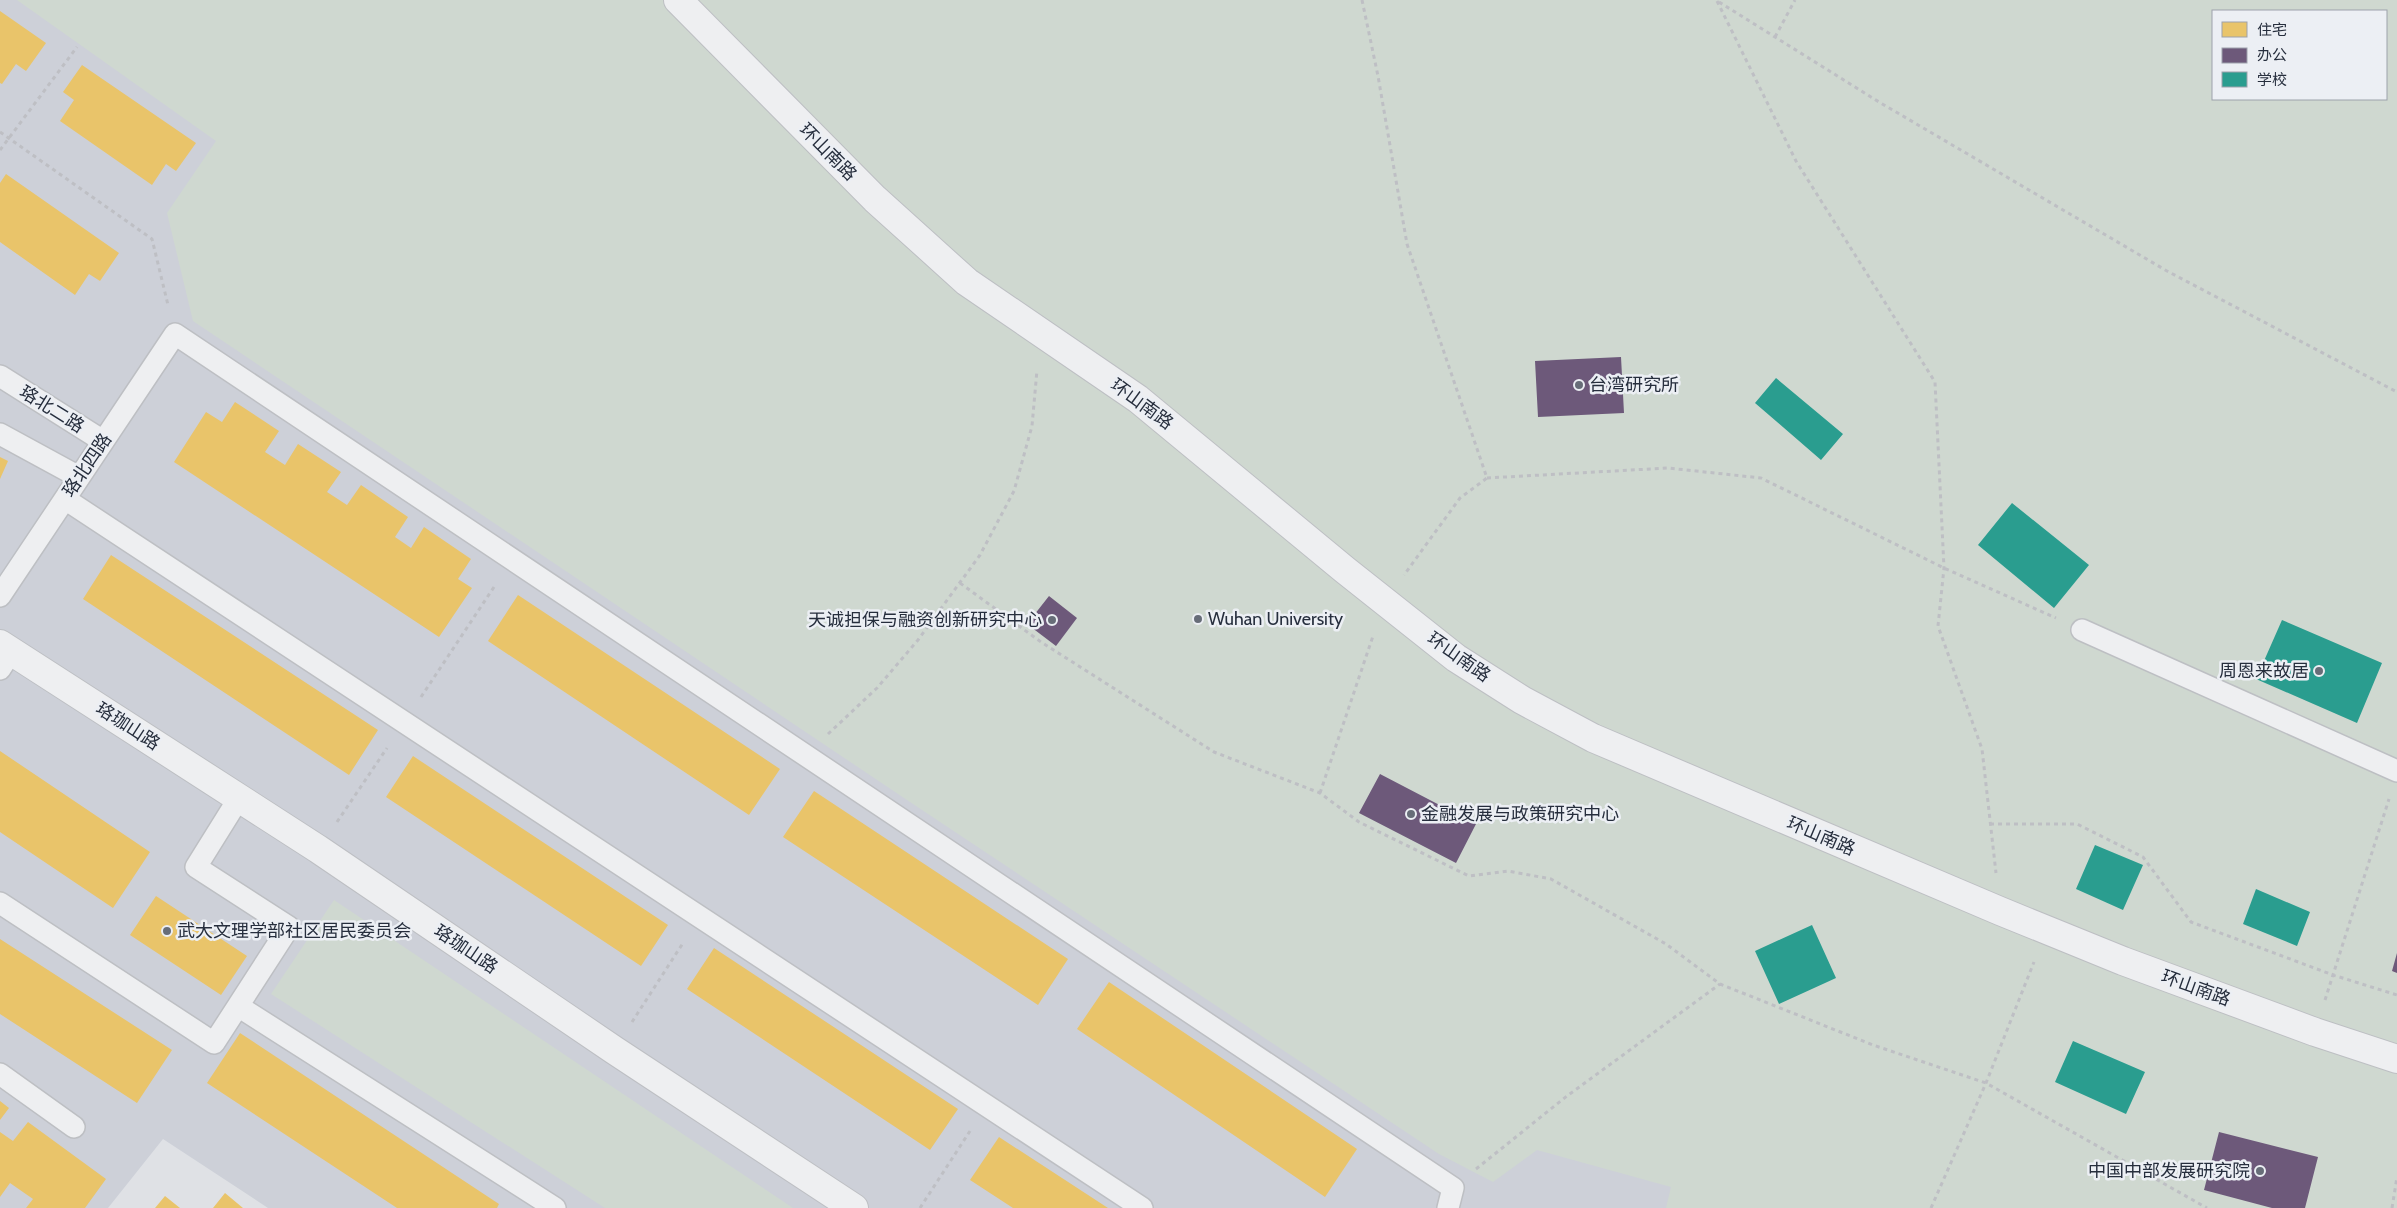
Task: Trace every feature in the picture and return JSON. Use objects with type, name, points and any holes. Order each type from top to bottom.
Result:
[{"type":"street","name":"环山南路","points":[[678,0],[875,199],[967,282],[1146,405],[1385,602],[1456,658],[1522,700],[1593,738],[2000,911],[2123,961],[2315,1032],[2397,1059]]},
{"type":"street","name":"珞珈山路","points":[[4,655],[239,798],[318,849],[614,1050],[854,1208]]},
{"type":"lane","name":"珞北四路","points":[[0,596],[175,334]]},
{"type":"lane","points":[[175,334],[805,756],[1450,1198]]},
{"type":"lane","name":"珞北二路","points":[[0,376],[103,441]]},
{"type":"lane","points":[[0,434],[79,476]]},
{"type":"lane","points":[[64,499],[1142,1208]]},
{"type":"lane","points":[[2082,630],[2397,771]]},
{"type":"lane","points":[[0,903],[214,1043],[289,927],[196,867],[239,798]]},
{"type":"lane","points":[[238,1006],[555,1208]]},
{"type":"lane","points":[[0,1074],[74,1127]]},
{"type":"path","points":[[1362,0],[1378,76],[1407,244],[1487,478]]},
{"type":"path","points":[[1717,0],[1879,102],[2167,271],[2397,392]]},
{"type":"path","points":[[1717,0],[1796,162],[1935,382],[1944,568],[1938,626],[1982,749],[2000,911]]},
{"type":"path","points":[[1775,37],[1795,0]]},
{"type":"path","points":[[0,150],[77,47]]},
{"type":"path","points":[[0,132],[152,239],[175,334]]},
{"type":"path","points":[[805,756],[877,688],[918,640],[980,555],[1014,491],[1032,426],[1040,332]]},
{"type":"path","points":[[1320,793],[1385,602],[1460,498],[1487,478],[1668,468],[1761,478],[1944,568],[2082,630]]},
{"type":"path","points":[[960,583],[1041,642],[1214,752],[1320,793],[1359,822],[1469,876],[1508,871],[1551,879],[1666,944],[1720,984],[1873,1044],[1986,1083],[2207,1208]]},
{"type":"path","points":[[2315,1032],[2391,792]]},
{"type":"path","points":[[1990,824],[2077,824],[2143,857],[2191,922],[2333,975],[2397,995]]},
{"type":"path","points":[[614,1050],[700,917]]},
{"type":"path","points":[[1931,1208],[1986,1083],[2047,930]]},
{"type":"path","points":[[1450,1198],[1568,1096],[1720,984]]},
{"type":"path","points":[[920,1208],[987,1106]]},
{"type":"path","points":[[2392,1208],[2397,1178]]},
{"type":"shaded area","name":"Wuhan University","points":[[0,0],[2397,0],[2397,1208],[268,1208],[163,1139],[108,1208],[0,1208]]},
{"type":"shaded area","name":"Wuhan University","points":[[17,0],[2397,0],[2397,1208],[1666,1208],[1671,1187],[1537,1150],[1493,1182],[1439,1154],[193,321],[167,213],[216,141]]},
{"type":"shaded area","points":[[334,900],[793,1208],[605,1208],[271,994]]},
{"type":"building: 住宅","points":[[0,11],[46,43],[26,71],[16,64],[2,84],[0,83]]},
{"type":"building: 住宅","points":[[82,65],[196,143],[176,171],[166,164],[152,185],[60,121],[74,100],[63,92]]},
{"type":"building: 住宅","points":[[6,174],[119,253],[100,281],[89,274],[75,295],[0,242],[0,183]]},
{"type":"building: 住宅","points":[[235,402],[279,431],[265,452],[285,465],[298,444],[341,472],[327,492],[347,505],[361,485],[408,517],[395,537],[411,548],[424,527],[471,559],[458,579],[472,588],[439,637],[174,462],[206,412],[222,422]]},
{"type":"building: 住宅","points":[[0,457],[8,461],[0,479]]},
{"type":"building: 住宅","points":[[111,555],[378,730],[349,775],[83,599]]},
{"type":"building: 住宅","points":[[518,595],[780,769],[749,815],[488,641]]},
{"type":"building: 住宅","points":[[0,751],[150,852],[113,908],[0,832]]},
{"type":"building: 住宅","points":[[413,756],[668,925],[641,966],[386,797]]},
{"type":"building: 住宅","points":[[814,791],[1068,959],[1038,1005],[783,837]]},
{"type":"building: 住宅","points":[[156,896],[247,956],[221,995],[130,935]]},
{"type":"building: 住宅","points":[[0,939],[172,1050],[137,1103],[0,1014]]},
{"type":"building: 住宅","points":[[714,948],[958,1109],[930,1150],[687,989]]},
{"type":"building: 住宅","points":[[1109,982],[1357,1149],[1325,1197],[1077,1029]]},
{"type":"building: 住宅","points":[[240,1033],[499,1204],[497,1208],[397,1208],[207,1083]]},
{"type":"building: 住宅","points":[[0,1101],[9,1108],[0,1120]]},
{"type":"building: 住宅","points":[[28,1122],[106,1179],[85,1208],[26,1208],[33,1199],[10,1183],[0,1197],[0,1132],[13,1141]]},
{"type":"building: 住宅","points":[[999,1137],[1108,1208],[1013,1208],[970,1180]]},
{"type":"building: 住宅","points":[[225,1193],[243,1208],[213,1208]]},
{"type":"building: 住宅","points":[[165,1196],[180,1208],[155,1208]]},
{"type":"building: 办公","points":[[1621,357],[1624,413],[1538,417],[1535,361]]},
{"type":"building: 办公","points":[[1049,596],[1077,618],[1056,646],[1027,624]]},
{"type":"building: 办公","points":[[1380,774],[1476,824],[1456,863],[1359,813]]},
{"type":"building: 办公","points":[[2397,953],[2397,973],[2392,971]]},
{"type":"building: 办公","points":[[2219,1132],[2318,1157],[2305,1208],[2272,1208],[2204,1190]]},
{"type":"building: 学校","points":[[1776,378],[1843,434],[1821,460],[1755,403]]},
{"type":"building: 学校","points":[[2012,503],[2089,565],[2054,608],[1978,545]]},
{"type":"building: 学校","name":"周恩来故居","points":[[2282,620],[2382,663],[2357,723],[2256,679]]},
{"type":"building: 学校","points":[[2095,845],[2143,865],[2123,910],[2076,889]]},
{"type":"building: 学校","points":[[2256,889],[2310,912],[2297,946],[2243,924]]},
{"type":"building: 学校","points":[[1812,925],[1836,978],[1779,1004],[1755,951]]},
{"type":"building: 学校","points":[[2073,1041],[2145,1072],[2126,1114],[2055,1082]]},
{"type":"place","name":"台湾研究所","points":[[1579,385]]},
{"type":"place","name":"Wuhan University","points":[[1198,619]]},
{"type":"place","name":"天诚担保与融资创新研究中心","points":[[1052,620]]},
{"type":"place","name":"周恩来故居","points":[[2319,671]]},
{"type":"place","name":"金融发展与政策研究中心","points":[[1411,814]]},
{"type":"place","name":"武大文理学部社区居民委员会","points":[[167,931]]},
{"type":"place","name":"中国中部发展研究院","points":[[2260,1171]]}]
